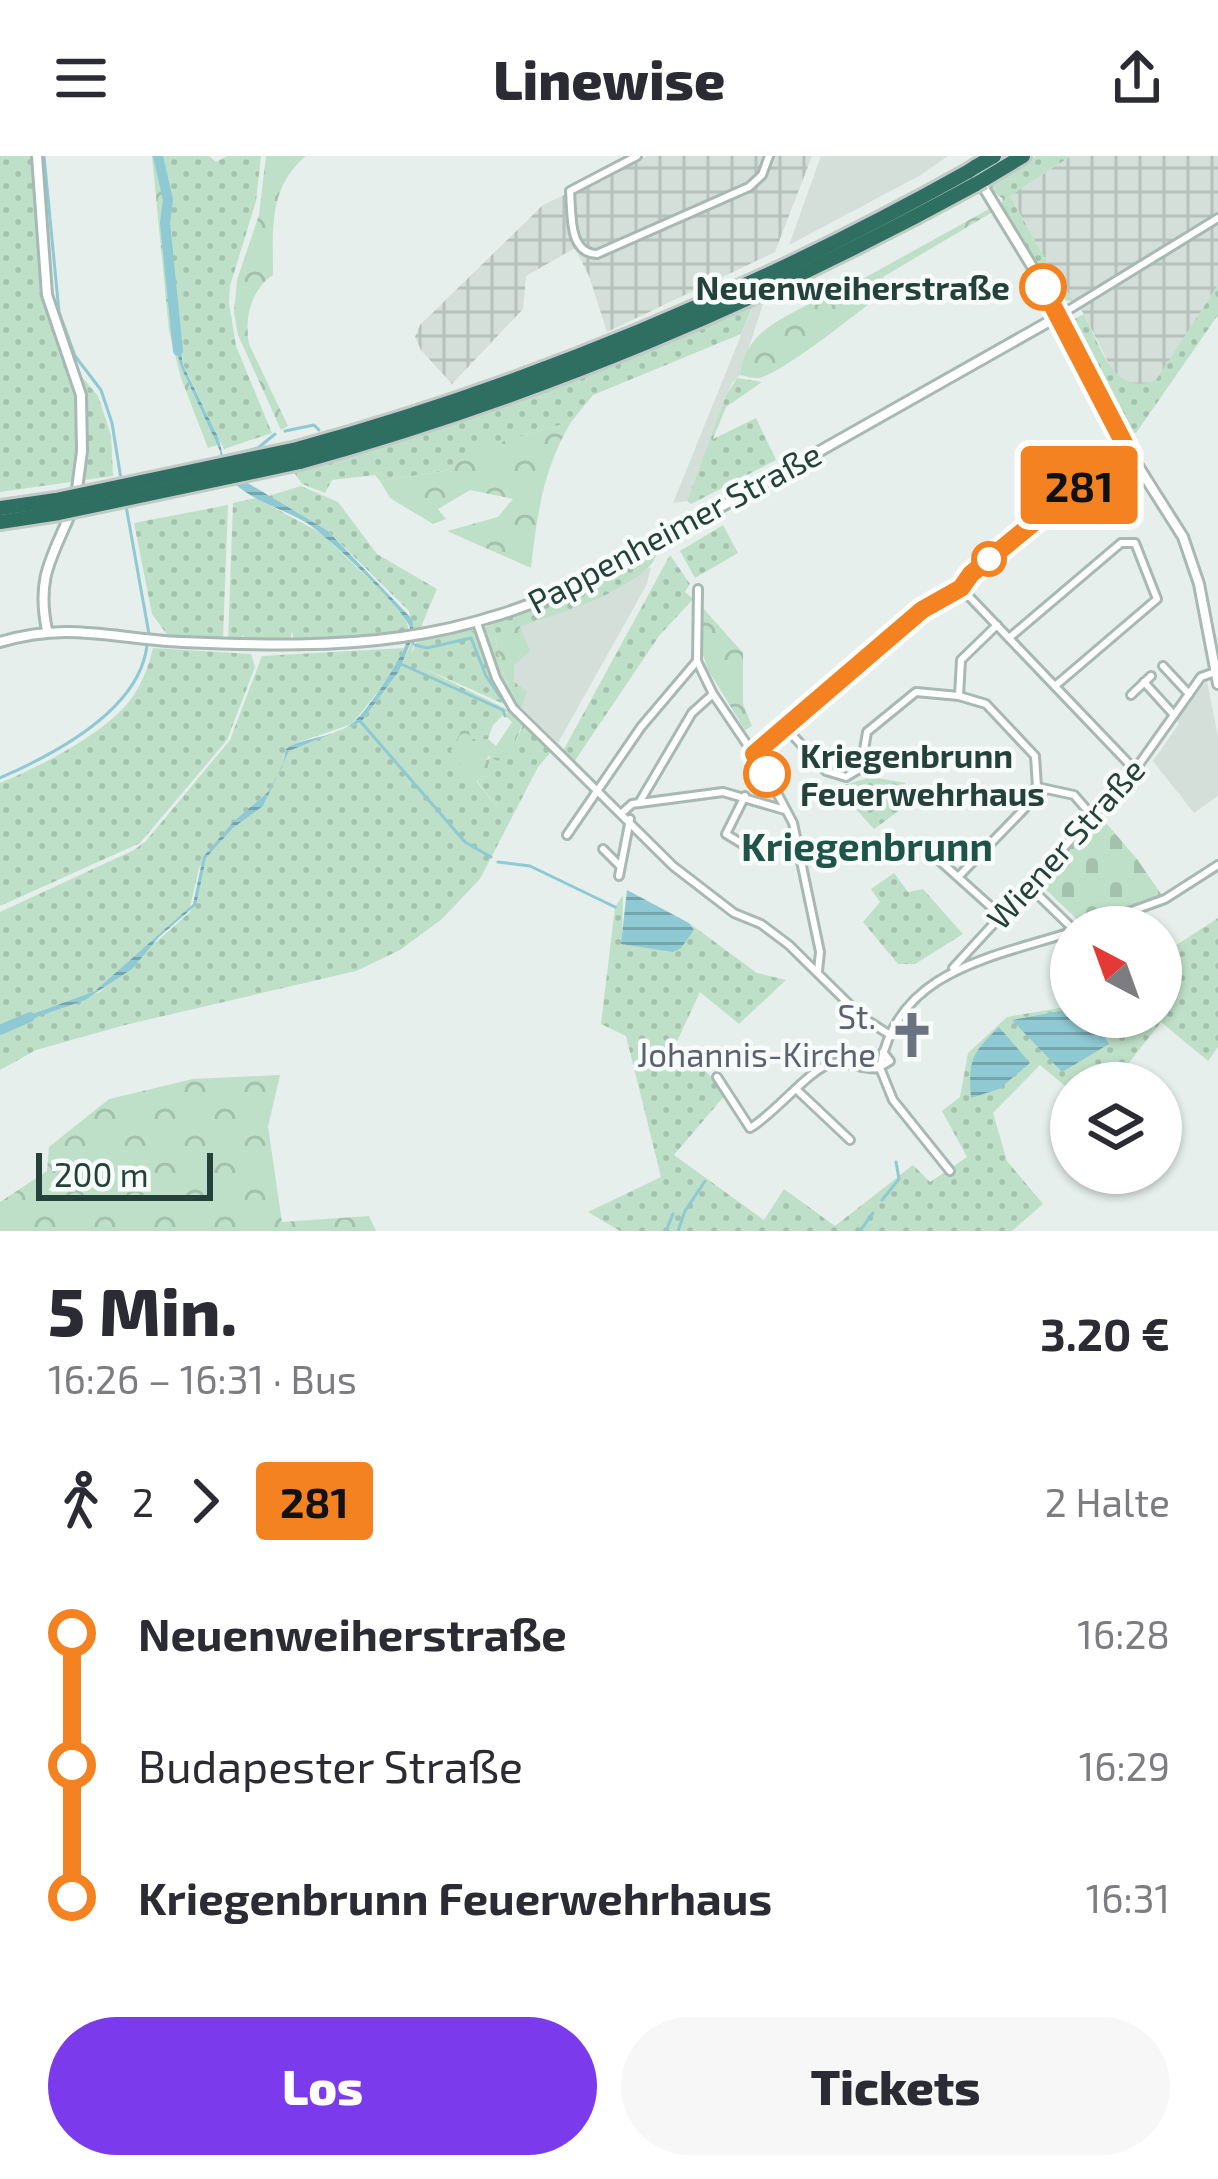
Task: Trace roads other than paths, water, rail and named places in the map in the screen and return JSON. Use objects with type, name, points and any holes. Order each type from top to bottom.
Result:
[{"type":"highway","points":[[0,522],[298,456],[486,406],[647,346],[822,266],[994,156]]},
{"type":"highway","points":[[974,172],[1023,156]]},
{"type":"highway","points":[[0,508],[57,506]]},
{"type":"street","points":[[37,156],[47,295],[77,377],[82,451],[75,502],[44,574],[47,630]]},
{"type":"street","points":[[637,156],[612,163],[569,191],[575,235],[587,254],[597,254],[749,187],[762,175],[769,156]]},
{"type":"street","points":[[974,172],[1024,251],[1126,447],[1183,537],[1214,646],[1218,684]]},
{"type":"street","points":[[1057,317],[1218,218]]},
{"type":"street","name":"Pappenheimer Straße","points":[[0,642],[47,630],[82,630],[158,641],[262,646],[381,643],[477,623],[567,590],[662,540],[1057,317]]},
{"type":"street","points":[[754,754],[922,610],[961,588],[971,574],[1126,447]]},
{"type":"street","points":[[1009,638],[1126,540],[1136,546],[1157,599],[1055,686]]},
{"type":"street","points":[[961,588],[1135,770]]},
{"type":"street","points":[[698,589],[697,661],[787,810],[798,840],[815,926],[818,971]]},
{"type":"street","points":[[477,623],[496,678],[514,708],[673,866],[734,913],[767,928],[862,1017],[887,1033],[883,1052],[890,1061],[864,1070],[832,1063],[819,1066],[778,1110],[750,1129],[717,1077]]},
{"type":"street","points":[[959,696],[961,660],[997,625]]},
{"type":"street","points":[[567,835],[675,682],[697,661]]},
{"type":"street","points":[[1163,666],[1189,694]]},
{"type":"street","name":"Wiener Straße","points":[[887,1033],[927,986],[952,968],[1094,818],[1135,770],[1201,676],[1215,672]]},
{"type":"street","points":[[1131,695],[1148,679],[1174,715]]},
{"type":"street","points":[[784,726],[829,773],[843,777],[858,772],[867,732],[916,692],[959,696],[986,704],[1035,756],[1037,787]]},
{"type":"street","points":[[619,876],[626,816],[692,713],[713,694]]},
{"type":"street","points":[[960,875],[1025,808],[1037,787],[1073,795],[1094,818]]},
{"type":"street","points":[[639,802],[716,792],[787,810]]},
{"type":"street","points":[[745,796],[726,834],[759,854]]},
{"type":"street","points":[[603,849],[620,866]]},
{"type":"street","points":[[940,861],[1000,915]]},
{"type":"street","points":[[1150,906],[1218,865]]},
{"type":"street","points":[[1029,886],[1050,908]]},
{"type":"street","points":[[952,968],[1050,936]]},
{"type":"street","points":[[880,1067],[892,1100],[950,1171]]},
{"type":"street","points":[[796,1089],[850,1140]]},
{"type":"water","points":[[179,340],[183,365],[219,439],[224,461],[236,476],[328,531],[412,619],[414,634],[399,671],[361,722],[342,730],[379,692],[404,649],[410,628],[406,619],[317,530],[253,496],[230,478],[181,367],[174,341]]},
{"type":"water","points":[[335,732],[289,751],[283,764],[286,749]]},
{"type":"water","points":[[277,776],[263,806],[233,828],[206,858],[196,905],[132,969],[85,1000],[0,1030],[0,1026],[95,991],[193,904],[203,857],[267,793]]},
{"type":"water","points":[[627,890],[689,923],[694,930],[681,948],[673,952],[621,944]]},
{"type":"water","points":[[1050,1013],[1050,1038],[1105,1038],[1109,1044],[1079,1062],[1052,1062],[1012,1020]]},
{"type":"water","points":[[999,1027],[1030,1063],[999,1089],[971,1098],[974,1058]]},
{"type":"waterway","points":[[44,156],[59,312],[75,356],[101,390],[121,479]]},
{"type":"waterway","points":[[158,156],[168,200],[165,223],[178,351]]},
{"type":"waterway","points":[[285,431],[314,425],[319,430]]},
{"type":"waterway","points":[[222,457],[258,448],[275,434]]},
{"type":"waterway","points":[[126,506],[149,634]]},
{"type":"waterway","points":[[415,645],[427,648],[471,638],[486,676],[503,701]]},
{"type":"waterway","points":[[0,778],[69,743],[112,709],[129,690],[147,645]]},
{"type":"waterway","points":[[401,664],[503,710],[505,716]]},
{"type":"waterway","points":[[360,721],[465,842],[491,857]]},
{"type":"waterway","points":[[498,862],[530,866],[615,907]]},
{"type":"waterway","points":[[0,1030],[30,1017]]},
{"type":"waterway","points":[[882,1200],[899,1179],[896,1162]]},
{"type":"waterway","points":[[678,1231],[705,1181]]},
{"type":"waterway","points":[[860,1231],[873,1213]]},
{"type":"waterway","points":[[666,1231],[673,1214]]},
{"type":"place","name":"Neuenweiherstraße","points":[[1043,287]]},
{"type":"place","name":"Kriegenbrunn Feuerwehrhaus","points":[[767,774]]},
{"type":"place","name":"St. Johannis-Kirche","points":[[912,1035]]},
{"type":"district","name":"Kriegenbrunn","points":[[867,845]]}]
